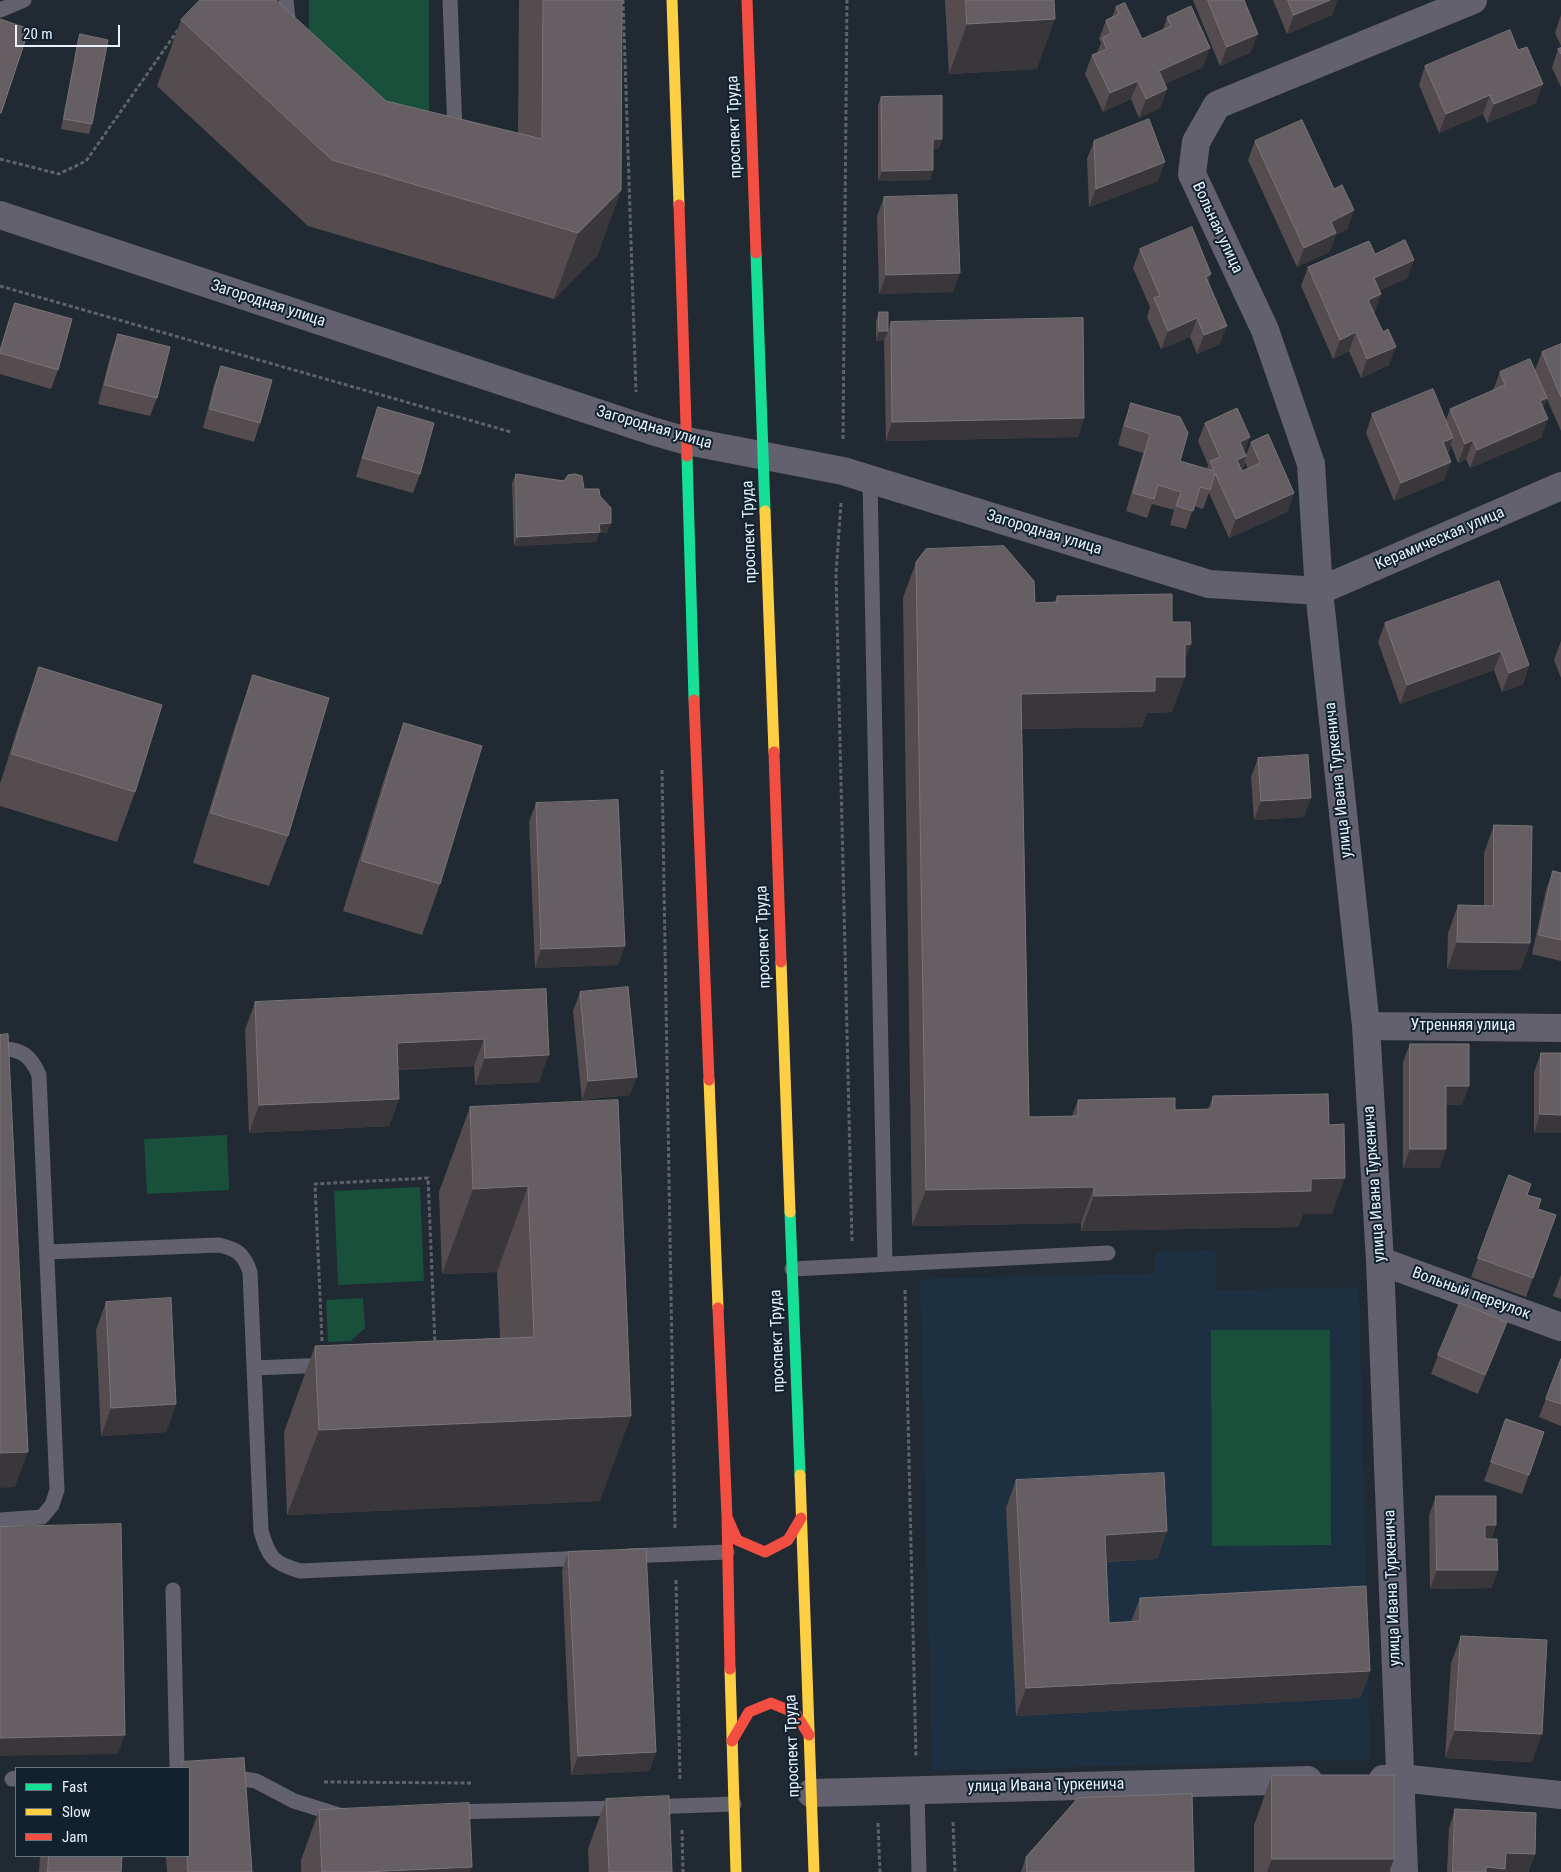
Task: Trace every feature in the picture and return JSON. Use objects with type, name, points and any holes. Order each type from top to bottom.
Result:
[{"type":"main road","points":[[672,0],[687,441],[690,611],[727,1517],[736,1872]]},
{"type":"main road","name":"проспект Труда","points":[[747,0],[814,1872]]},
{"type":"main road","points":[[727,1517],[737,1540],[765,1552],[788,1540],[801,1518]]},
{"type":"main road","points":[[732,1741],[749,1712],[770,1703],[794,1713],[808,1735]]},
{"type":"street","name":"Вольная улица","points":[[1319,591],[1311,464],[1264,330],[1192,174],[1196,142],[1217,105],[1473,0]]},
{"type":"street","name":"Загородная улица","points":[[0,215],[687,441],[763,454],[843,471],[1209,584],[1319,591]]},
{"type":"street","name":"Керамическая улица","points":[[1319,591],[1561,486]]},
{"type":"street","name":"улица Ивана Туркенича","points":[[1319,591],[1366,1026],[1380,1261],[1404,1872]]},
{"type":"street","name":"Утренняя улица","points":[[1366,1026],[1561,1028]]},
{"type":"street","name":"Вольный переулок","points":[[1380,1261],[1561,1327]]},
{"type":"street","points":[[1361,1779],[1400,1778],[1561,1794]]},
{"type":"street","name":"улица Ивана Туркенича","points":[[811,1793],[1331,1780]]},
{"type":"lane","points":[[0,10],[24,0]]},
{"type":"lane","points":[[286,0],[290,39]]},
{"type":"lane","points":[[437,139],[446,141],[455,131],[450,0]]},
{"type":"lane","points":[[870,479],[885,1264]]},
{"type":"lane","points":[[0,1049],[23,1052],[33,1060],[39,1075],[57,1490],[52,1505],[42,1517],[0,1520]]},
{"type":"lane","points":[[47,1252],[219,1245],[234,1248],[245,1257],[250,1272],[261,1531],[267,1552],[280,1565],[300,1571],[596,1558]]},
{"type":"lane","points":[[792,1269],[1108,1253]]},
{"type":"lane","points":[[254,1368],[342,1364]]},
{"type":"lane","points":[[616,1557],[727,1552]]},
{"type":"lane","points":[[173,1590],[176,1767]]},
{"type":"lane","points":[[190,1770],[256,1781],[294,1801],[334,1815],[354,1814]]},
{"type":"lane","points":[[917,1789],[919,1872]]},
{"type":"lane","points":[[433,1812],[734,1804]]},
{"type":"path","points":[[623,0],[636,392],[652,430]]},
{"type":"path","points":[[843,471],[847,0]]},
{"type":"path","points":[[0,159],[59,174],[86,162],[183,23]]},
{"type":"path","points":[[0,286],[511,432]]},
{"type":"path","points":[[662,762],[675,1554],[683,1872]]},
{"type":"path","points":[[323,1365],[315,1184],[428,1178],[435,1350]]},
{"type":"path","points":[[315,1782],[473,1783]]},
{"type":"path","points":[[952,1789],[955,1872]]},
{"type":"path","points":[[877,1791],[880,1872]]},
{"type":"shaded area","points":[[1215,1250],[1217,1290],[1359,1287],[1370,1759],[932,1771],[920,1279],[1155,1273],[1155,1252]]},
{"type":"green space","points":[[309,0],[429,0],[429,118],[365,109],[309,37]]},
{"type":"green space","points":[[227,1135],[229,1190],[147,1194],[144,1139]]},
{"type":"green space","points":[[420,1187],[424,1281],[338,1285],[334,1191]]},
{"type":"green space","points":[[363,1298],[365,1328],[351,1341],[328,1342],[326,1300]]},
{"type":"green space","points":[[1211,1330],[1330,1330],[1331,1545],[1212,1546]]},
{"type":"building","points":[[200,0],[276,0],[386,101],[542,139],[543,0],[622,0],[621,190],[578,233],[332,160],[181,20]]},
{"type":"building","points":[[966,0],[1054,0],[1055,19],[967,24]]},
{"type":"building","points":[[1208,0],[1244,0],[1258,34],[1227,47]]},
{"type":"building","points":[[1288,0],[1330,0],[1294,15]]},
{"type":"building","points":[[1125,3],[1142,39],[1171,26],[1167,17],[1191,6],[1210,48],[1159,71],[1167,89],[1146,99],[1138,81],[1110,93],[1092,55],[1107,49],[1102,38],[1111,33],[1106,20],[1119,14],[1116,7]]},
{"type":"building","points":[[0,19],[29,29],[1,113],[0,113]]},
{"type":"building","points":[[1510,30],[1518,50],[1527,47],[1543,84],[1494,104],[1490,95],[1446,114],[1425,66]]},
{"type":"building","points":[[80,34],[108,40],[92,124],[64,119]]},
{"type":"building","points":[[942,96],[942,139],[933,139],[933,170],[882,171],[881,97]]},
{"type":"building","points":[[1149,119],[1165,162],[1096,189],[1094,141]]},
{"type":"building","points":[[1302,120],[1334,189],[1342,185],[1354,210],[1331,222],[1336,233],[1304,248],[1255,141]]},
{"type":"building","points":[[957,195],[960,273],[886,275],[884,197]]},
{"type":"building","points":[[1192,227],[1211,274],[1206,277],[1227,326],[1204,335],[1197,318],[1168,331],[1154,298],[1160,296],[1140,249]]},
{"type":"building","points":[[1405,240],[1414,260],[1374,278],[1381,294],[1368,300],[1383,332],[1388,329],[1396,347],[1367,359],[1356,332],[1340,340],[1308,267],[1369,241],[1375,254]]},
{"type":"building","points":[[15,303],[72,319],[58,370],[0,353]]},
{"type":"building","points":[[879,312],[888,312],[888,331],[879,331]]},
{"type":"building","points":[[1083,318],[1084,418],[892,422],[891,322]]},
{"type":"building","points":[[118,334],[170,347],[157,398],[105,385]]},
{"type":"building","points":[[1561,344],[1561,397],[1542,352]]},
{"type":"building","points":[[1530,359],[1547,398],[1540,401],[1548,419],[1477,450],[1473,440],[1465,444],[1450,409],[1505,385],[1500,372]]},
{"type":"building","points":[[221,366],[272,380],[260,423],[210,409]]},
{"type":"building","points":[[1433,389],[1453,438],[1443,442],[1451,462],[1401,483],[1372,414]]},
{"type":"building","points":[[1131,403],[1180,417],[1188,433],[1180,461],[1214,471],[1210,461],[1220,457],[1205,423],[1237,408],[1250,437],[1240,442],[1246,456],[1237,460],[1242,471],[1260,463],[1251,442],[1268,434],[1294,493],[1236,519],[1215,473],[1210,490],[1200,487],[1193,511],[1176,506],[1181,492],[1158,485],[1154,499],[1133,493],[1150,434],[1125,426]]},
{"type":"building","points":[[378,407],[434,423],[420,474],[363,458]]},
{"type":"building","points":[[516,474],[564,481],[568,475],[582,476],[584,489],[599,489],[600,496],[611,508],[611,523],[599,524],[600,532],[517,537]]},
{"type":"building","points":[[1004,546],[1034,581],[1035,603],[1057,602],[1057,596],[1172,594],[1172,622],[1190,622],[1191,644],[1185,645],[1185,677],[1155,677],[1155,691],[1021,694],[1029,1117],[1078,1116],[1078,1100],[1175,1098],[1175,1110],[1212,1109],[1213,1096],[1328,1094],[1329,1125],[1344,1124],[1345,1178],[1311,1179],[1311,1191],[1094,1196],[1094,1187],[926,1190],[916,562],[926,549]]},
{"type":"building","points":[[1499,581],[1529,665],[1509,673],[1501,651],[1407,685],[1385,623]]},
{"type":"building","points":[[39,667],[162,705],[135,792],[12,754]]},
{"type":"building","points":[[253,675],[329,698],[288,836],[211,813]]},
{"type":"building","points":[[404,723],[482,746],[440,884],[362,861]]},
{"type":"building","points":[[1308,755],[1311,798],[1261,801],[1258,758]]},
{"type":"building","points":[[618,800],[625,946],[541,949],[536,803]]},
{"type":"building","points":[[1494,825],[1532,826],[1530,943],[1457,942],[1458,905],[1493,906]]},
{"type":"building","points":[[1553,871],[1561,873],[1561,940],[1539,935]]},
{"type":"building","points":[[628,987],[637,1077],[588,1081],[580,992]]},
{"type":"building","points":[[546,989],[549,1055],[485,1058],[484,1039],[397,1043],[399,1099],[259,1105],[255,1002]]},
{"type":"building","points":[[8,1034],[28,1452],[0,1453],[0,1035]]},
{"type":"building","points":[[1410,1044],[1469,1044],[1469,1086],[1446,1086],[1446,1149],[1410,1149]]},
{"type":"building","points":[[1541,1053],[1561,1053],[1561,1115],[1540,1114]]},
{"type":"building","points":[[618,1100],[631,1416],[319,1430],[315,1346],[534,1337],[528,1186],[473,1189],[470,1107]]},
{"type":"building","points":[[1509,1175],[1531,1184],[1527,1195],[1541,1199],[1538,1209],[1556,1215],[1533,1278],[1478,1258]]},
{"type":"building","points":[[171,1298],[176,1404],[111,1408],[106,1302]]},
{"type":"building","points":[[1460,1303],[1507,1322],[1485,1375],[1438,1355]]},
{"type":"building","points":[[1561,1359],[1561,1404],[1546,1399]]},
{"type":"building","points":[[1506,1419],[1544,1432],[1529,1475],[1491,1462]]},
{"type":"building","points":[[1164,1473],[1167,1531],[1105,1535],[1109,1623],[1140,1621],[1140,1598],[1366,1586],[1370,1671],[1026,1688],[1016,1480]]},
{"type":"building","points":[[1436,1496],[1496,1496],[1496,1525],[1485,1525],[1485,1539],[1497,1539],[1498,1570],[1437,1570]]},
{"type":"building","points":[[121,1524],[125,1735],[0,1738],[0,1527]]},
{"type":"building","points":[[646,1549],[656,1752],[578,1756],[568,1552]]},
{"type":"building","points":[[1461,1636],[1547,1640],[1542,1734],[1455,1730]]},
{"type":"building","points":[[244,1758],[252,1872],[188,1872],[187,1857],[190,1857],[190,1767],[181,1767],[181,1762]]},
{"type":"building","points":[[1272,1775],[1394,1775],[1394,1859],[1272,1859]]},
{"type":"building","points":[[1192,1794],[1194,1872],[1027,1872],[1026,1857],[1078,1798]]},
{"type":"building","points":[[669,1796],[672,1872],[609,1872],[606,1799]]},
{"type":"building","points":[[469,1803],[472,1867],[322,1872],[319,1810]]},
{"type":"building","points":[[1455,1809],[1536,1813],[1535,1854],[1506,1853],[1505,1869],[1486,1867],[1486,1872],[1453,1872]]},
{"type":"building","points":[[49,1857],[122,1857],[121,1872],[48,1872]]},
{"type":"traffic: fast","points":[[756,253],[765,511]]},
{"type":"traffic: fast","points":[[687,456],[694,700]]},
{"type":"traffic: fast","points":[[790,1212],[800,1475]]},
{"type":"traffic: slow","points":[[672,0],[679,205]]},
{"type":"traffic: slow","points":[[765,511],[774,752]]},
{"type":"traffic: slow","points":[[781,962],[790,1212]]},
{"type":"traffic: slow","points":[[709,1080],[718,1308]]},
{"type":"traffic: slow","points":[[800,1475],[814,1872]]},
{"type":"traffic: slow","points":[[730,1669],[736,1872]]},
{"type":"traffic: jam","points":[[747,0],[756,253]]},
{"type":"traffic: jam","points":[[679,205],[687,456]]},
{"type":"traffic: jam","points":[[694,700],[709,1080]]},
{"type":"traffic: jam","points":[[774,752],[781,962]]},
{"type":"traffic: jam","points":[[718,1308],[727,1517],[730,1669]]},
{"type":"traffic: jam","points":[[727,1517],[737,1540],[765,1552],[788,1540],[801,1518]]},
{"type":"traffic: jam","points":[[732,1741],[749,1712],[771,1703],[795,1713],[809,1735]]}]
